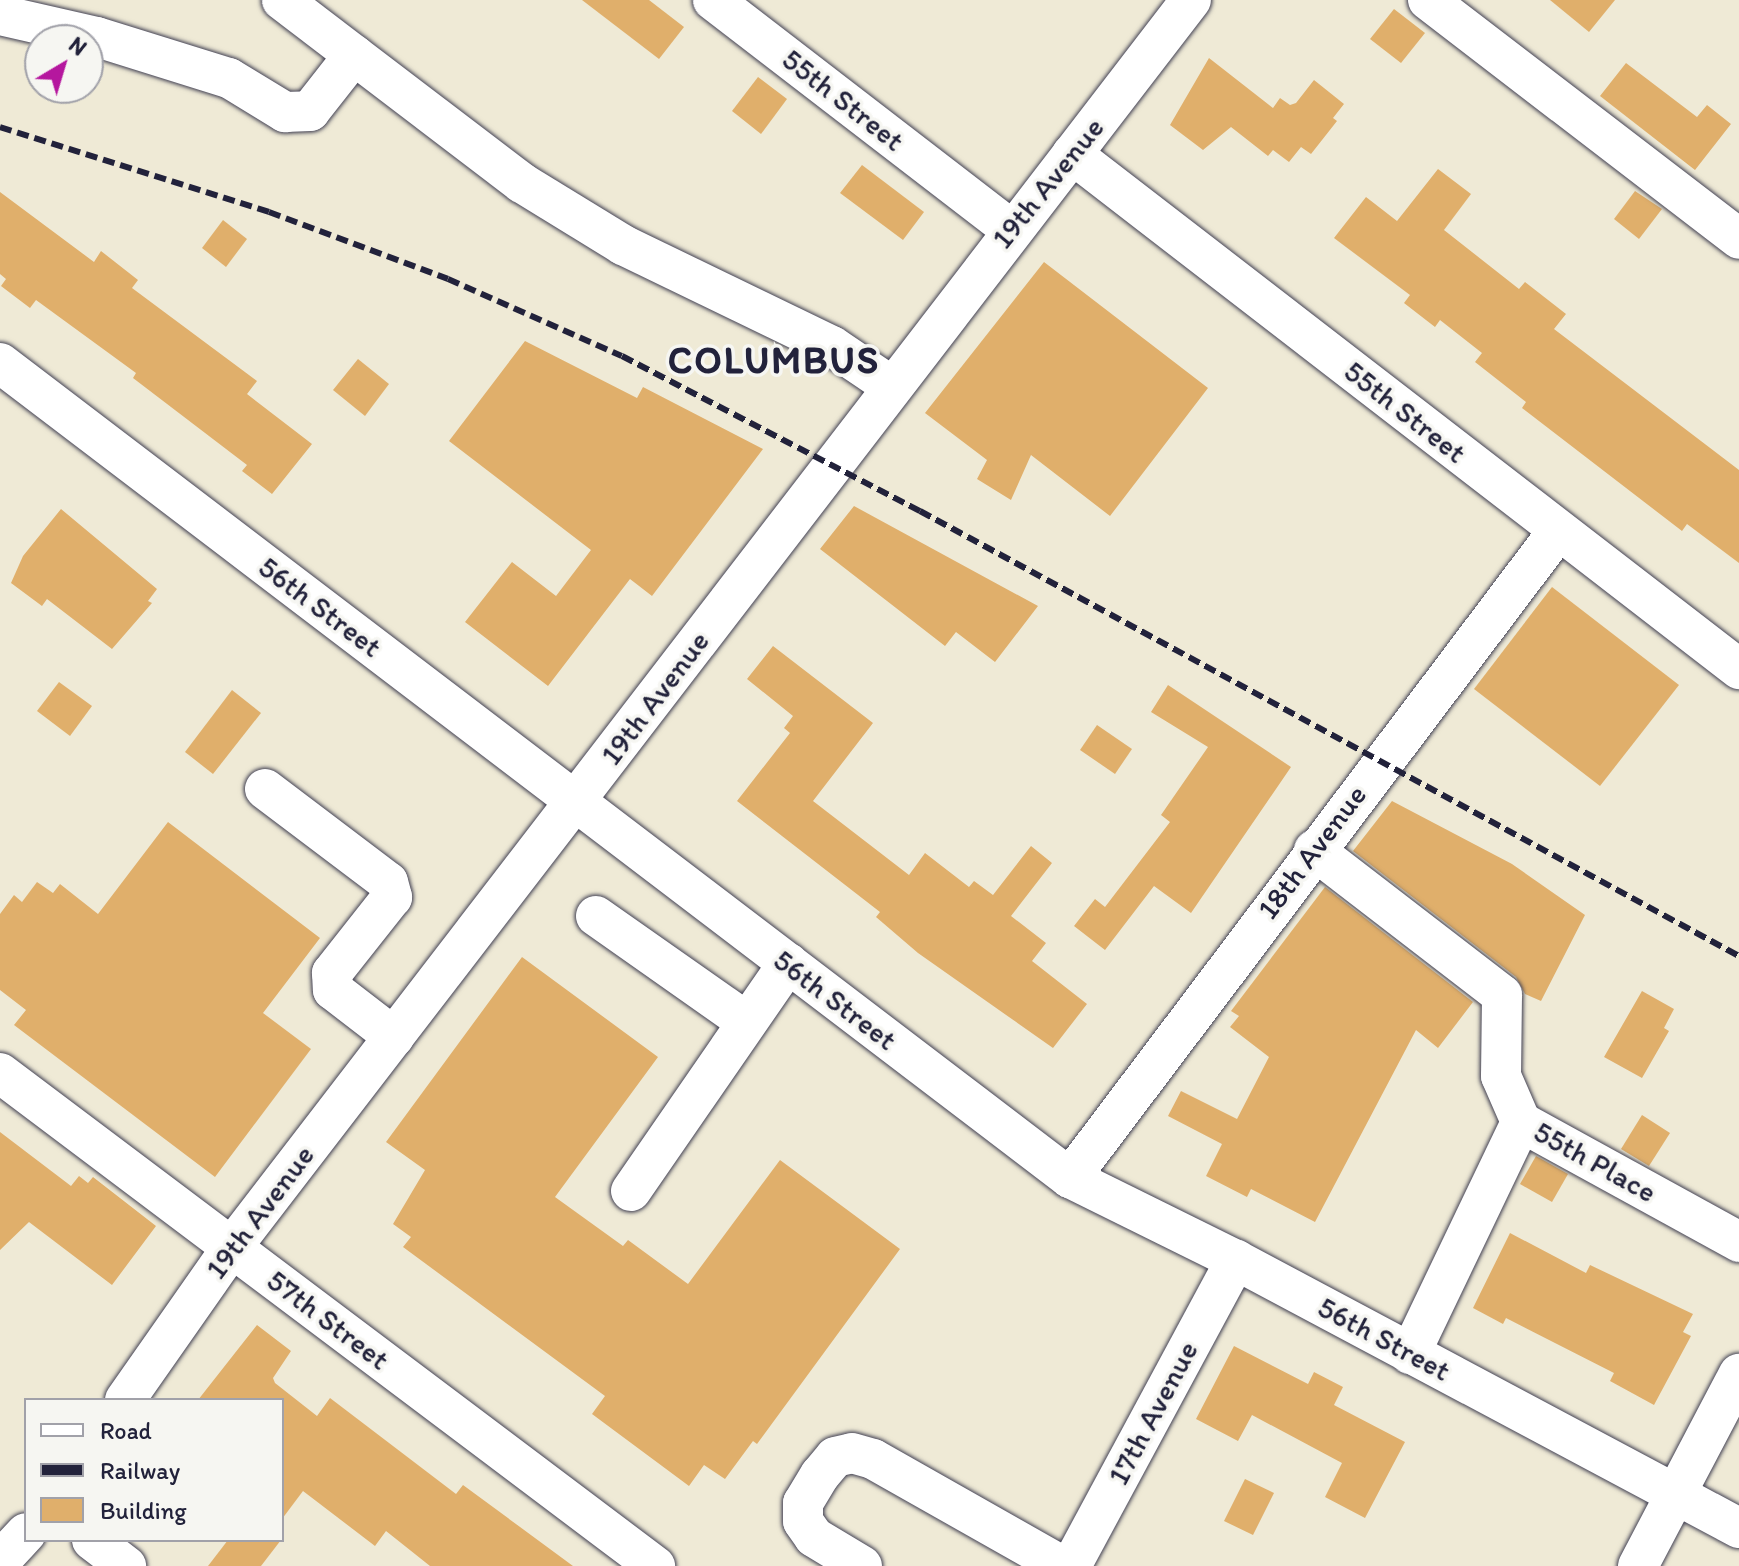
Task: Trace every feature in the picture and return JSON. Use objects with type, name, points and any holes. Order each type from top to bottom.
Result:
[{"type":"street","points":[[282,0],[548,198],[623,245],[832,346],[891,386]]},
{"type":"street","name":"55th Street","points":[[713,0],[1010,229]]},
{"type":"street","name":"19th Avenue","points":[[126,1398],[232,1247],[576,803],[1010,229],[1191,0]]},
{"type":"street","points":[[1428,0],[1739,239]]},
{"type":"street","points":[[0,15],[49,13],[229,78],[285,112],[310,111],[354,55]]},
{"type":"street","name":"55th Street","points":[[1072,154],[1739,669]]},
{"type":"street","name":"56th Street","points":[[0,363],[1070,1178],[1236,1260],[1739,1528]]},
{"type":"street","name":"18th Avenue","points":[[1070,1178],[1314,850],[1558,531]]},
{"type":"street","points":[[265,789],[388,882],[392,897],[332,973],[333,990],[394,1037]]},
{"type":"street","name":"55th Place","points":[[1314,850],[1502,995],[1501,1076],[1521,1122],[1739,1242]]},
{"type":"street","points":[[596,916],[747,1022]]},
{"type":"street","points":[[631,1191],[788,963]]},
{"type":"street","name":"57th Street","points":[[0,1073],[655,1566]]},
{"type":"street","points":[[1410,1354],[1521,1122]]},
{"type":"street","name":"17th Avenue","points":[[1071,1566],[1236,1260]]},
{"type":"street","points":[[1638,1566],[1739,1374]]},
{"type":"street","points":[[862,1566],[814,1537],[803,1521],[803,1503],[820,1475],[835,1457],[852,1453],[873,1459],[1062,1566]]},
{"type":"street","points":[[0,1561],[24,1535]]},
{"type":"street","points":[[95,1542],[126,1566]]},
{"type":"building","points":[[582,0],[649,0],[684,27],[659,59]]},
{"type":"building","points":[[1550,0],[1615,0],[1589,32]]},
{"type":"building","points":[[1394,9],[1425,33],[1401,63],[1370,39]]},
{"type":"building","points":[[1209,58],[1273,108],[1280,98],[1290,105],[1296,103],[1314,80],[1344,104],[1333,118],[1337,121],[1311,154],[1301,147],[1289,162],[1273,150],[1268,156],[1231,127],[1203,150],[1170,125]]},
{"type":"building","points":[[1626,63],[1697,117],[1707,105],[1731,124],[1695,170],[1600,96]]},
{"type":"building","points":[[758,77],[787,99],[761,134],[732,111]]},
{"type":"building","points":[[862,165],[924,212],[903,240],[840,193]]},
{"type":"building","points":[[1438,169],[1471,194],[1444,230],[1519,289],[1525,282],[1566,314],[1554,329],[1739,470],[1739,563],[1687,524],[1682,531],[1522,408],[1526,402],[1475,362],[1482,353],[1440,320],[1435,327],[1404,303],[1410,295],[1334,238],[1366,197],[1397,221]]},
{"type":"building","points":[[1635,191],[1662,209],[1639,239],[1614,219]]},
{"type":"building","points":[[0,192],[94,262],[101,251],[138,280],[132,288],[257,381],[247,394],[312,444],[272,494],[242,471],[247,465],[133,378],[136,373],[36,300],[30,308],[1,286],[6,279],[0,274]]},
{"type":"building","points":[[223,220],[247,239],[226,267],[202,248]]},
{"type":"building","points":[[1044,262],[1208,388],[1110,516],[1031,455],[1011,500],[977,479],[987,460],[925,413]]},
{"type":"building","points":[[525,341],[637,398],[643,387],[763,449],[652,596],[630,579],[548,686],[465,622],[512,562],[556,596],[591,550],[449,441]]},
{"type":"building","points":[[358,359],[389,384],[365,416],[333,390]]},
{"type":"building","points":[[854,506],[1038,606],[995,662],[956,632],[945,646],[820,549]]},
{"type":"building","points":[[61,509],[157,589],[148,601],[152,603],[112,649],[47,599],[42,606],[11,583],[23,556]]},
{"type":"building","points":[[1552,587],[1679,685],[1600,786],[1474,689]]},
{"type":"building","points":[[773,646],[873,723],[813,801],[909,875],[925,853],[969,887],[974,881],[993,895],[1031,846],[1052,863],[1011,916],[1046,943],[1032,961],[1087,1004],[1053,1048],[918,953],[876,917],[880,912],[737,801],[790,733],[784,728],[793,716],[747,679]]},
{"type":"building","points":[[59,682],[92,706],[70,736],[37,711]]},
{"type":"building","points":[[1168,685],[1291,767],[1191,913],[1154,886],[1105,950],[1074,926],[1095,899],[1105,907],[1170,822],[1161,815],[1208,747],[1151,712]]},
{"type":"building","points":[[232,690],[261,713],[213,774],[185,752]]},
{"type":"building","points":[[1097,725],[1132,749],[1115,774],[1080,750]]},
{"type":"building","points":[[1392,801],[1512,864],[1585,915],[1541,1001],[1525,994],[1516,977],[1353,851]]},
{"type":"building","points":[[168,822],[320,938],[263,1013],[311,1049],[215,1177],[14,1025],[26,1010],[0,990],[0,914],[14,895],[22,902],[37,882],[53,893],[60,884],[98,914]]},
{"type":"building","points":[[1325,887],[1473,1002],[1438,1048],[1416,1030],[1315,1222],[1251,1189],[1247,1197],[1206,1176],[1222,1144],[1168,1116],[1181,1091],[1237,1119],[1269,1057],[1230,1027],[1239,1016],[1231,1011]]},
{"type":"building","points":[[522,957],[658,1057],[555,1197],[623,1246],[628,1240],[688,1284],[780,1160],[900,1249],[757,1444],[753,1441],[725,1479],[704,1465],[689,1486],[592,1414],[605,1396],[403,1247],[411,1237],[393,1224],[425,1170],[386,1142]]},
{"type":"building","points":[[1642,991],[1674,1009],[1664,1028],[1669,1031],[1642,1078],[1604,1057]]},
{"type":"building","points":[[1642,1115],[1670,1133],[1649,1166],[1621,1149]]},
{"type":"building","points":[[0,1132],[71,1186],[79,1176],[88,1183],[93,1177],[156,1226],[112,1285],[29,1222],[0,1250]]},
{"type":"building","points":[[1536,1156],[1568,1174],[1552,1202],[1520,1184]]},
{"type":"building","points":[[1510,1233],[1586,1273],[1590,1265],[1693,1314],[1683,1332],[1691,1336],[1654,1405],[1610,1381],[1614,1373],[1506,1318],[1503,1324],[1473,1308]]},
{"type":"building","points":[[257,1325],[291,1351],[273,1378],[275,1383],[317,1416],[330,1398],[456,1494],[463,1485],[573,1566],[430,1566],[386,1531],[375,1546],[303,1491],[284,1516],[284,1398],[200,1398]]},
{"type":"building","points":[[1234,1346],[1308,1384],[1314,1372],[1343,1387],[1334,1405],[1405,1442],[1365,1518],[1325,1497],[1342,1463],[1252,1415],[1238,1441],[1196,1419]]},
{"type":"building","points":[[1245,1479],[1274,1493],[1253,1535],[1224,1521]]},
{"type":"building","points":[[226,1542],[279,1542],[261,1566],[208,1566]]},
{"type":"railway","points":[[0,127],[269,212],[448,279],[622,356],[920,511],[1739,956]]},
{"type":"district","name":"COLUMBUS","points":[[774,361]]}]
